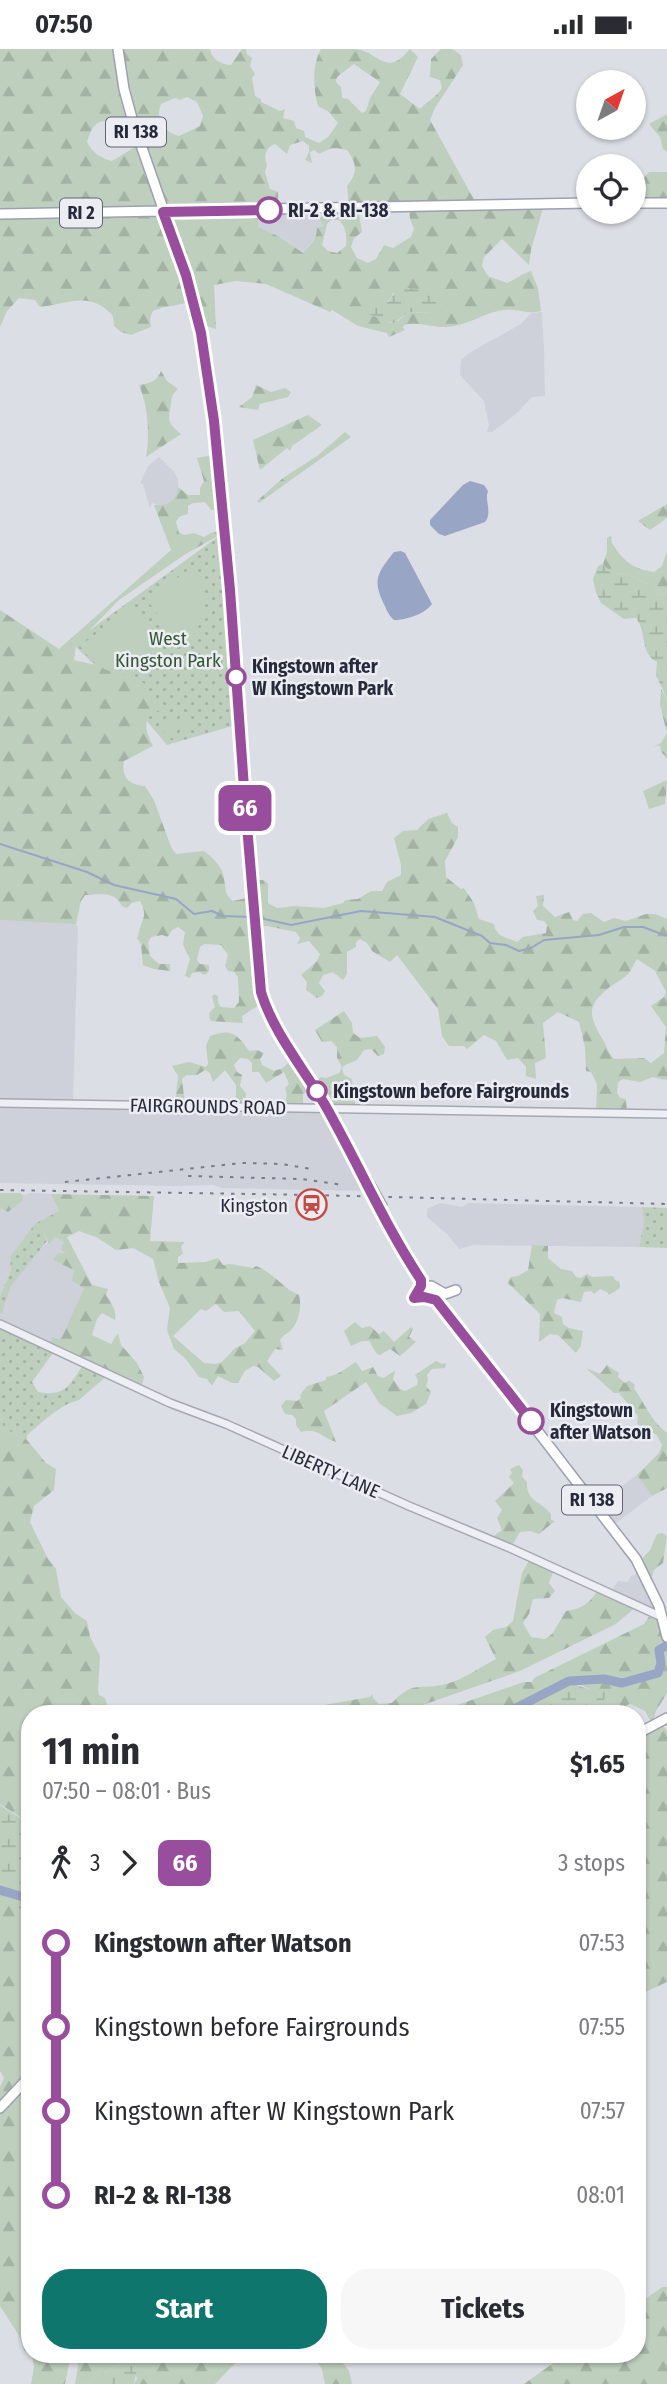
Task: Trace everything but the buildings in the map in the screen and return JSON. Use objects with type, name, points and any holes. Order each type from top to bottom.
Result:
[{"type":"main road","name":"RI 138","points":[[118,49],[127,100],[186,275],[201,333],[214,421],[230,590],[260,982],[264,1000],[271,1017],[327,1109],[380,1207],[431,1286],[495,1374]]},
{"type":"main road","points":[[646,203],[667,202]]},
{"type":"main road","name":"RI 2","points":[[0,214],[576,203]]},
{"type":"main road","name":"RI 138","points":[[380,1207],[399,1246],[421,1280],[636,1559],[652,1588],[667,1637]]},
{"type":"main road","points":[[421,1280],[421,1286],[414,1298],[436,1300]]},
{"type":"main road","points":[[431,1286],[445,1294],[456,1290],[450,1300],[451,1312]]},
{"type":"main road","points":[[646,1730],[667,1719]]},
{"type":"main road","points":[[0,2108],[21,2086]]},
{"type":"street","name":"FAIRGROUNDS ROAD","points":[[0,1103],[667,1114]]},
{"type":"street","name":"LIBERTY LANE","points":[[0,1324],[122,1382],[226,1424],[662,1617]]},
{"type":"shaded area","points":[[318,208],[324,226],[303,253],[281,237],[258,228],[257,218],[278,217],[278,209]]},
{"type":"shaded area","points":[[542,312],[545,396],[532,397],[516,414],[492,432],[487,432],[489,425],[484,401],[460,375],[461,360],[521,324],[530,314]]},
{"type":"shaded area","points":[[159,457],[175,473],[178,480],[178,497],[175,501],[161,506],[152,503],[150,508],[143,484],[140,483],[148,466]]},
{"type":"shaded area","points":[[0,920],[73,922],[78,927],[73,1099],[68,1099],[67,1103],[325,1108],[371,1191],[222,1188],[213,1185],[0,1183]]},
{"type":"shaded area","points":[[51,1194],[59,1211],[56,1215],[43,1219],[11,1270],[0,1296],[0,1208],[8,1212],[23,1195]]},
{"type":"shaded area","points":[[440,1203],[462,1207],[469,1203],[642,1207],[644,1223],[639,1247],[473,1245],[459,1249],[448,1235],[427,1217],[427,1209]]},
{"type":"shaded area","points":[[55,1237],[64,1242],[63,1250],[66,1253],[61,1254],[84,1288],[62,1337],[48,1345],[0,1324],[0,1313],[11,1286],[38,1251]]},
{"type":"shaded area","points":[[637,1475],[652,1496],[616,1523],[600,1502]]},
{"type":"shaded area","points":[[642,1572],[660,1620],[609,1594],[618,1581],[628,1582],[631,1576]]},
{"type":"green space","points":[[0,49],[210,49],[212,56],[218,61],[231,65],[242,49],[246,49],[252,58],[250,66],[255,74],[252,78],[255,96],[280,111],[285,109],[283,118],[294,121],[296,128],[304,131],[305,137],[319,143],[328,137],[338,123],[329,112],[318,106],[316,99],[315,69],[321,49],[356,49],[389,63],[395,62],[410,49],[418,57],[400,94],[420,109],[442,88],[440,80],[430,77],[431,59],[441,49],[452,49],[461,55],[463,65],[430,120],[477,205],[543,208],[529,265],[502,239],[484,257],[482,266],[488,276],[507,283],[531,271],[538,288],[541,311],[497,311],[447,327],[409,324],[404,325],[405,330],[389,337],[387,333],[358,326],[332,310],[330,312],[266,284],[236,281],[214,285],[216,329],[200,319],[192,301],[153,311],[150,318],[151,327],[131,335],[114,326],[113,316],[96,303],[79,301],[40,307],[35,300],[19,298],[7,311],[0,327]],"holes":[[[354,64],[380,82],[366,111],[362,113],[348,99],[342,98],[341,87],[336,82],[337,77]],[[187,97],[197,102],[203,116],[200,126],[179,136],[164,128],[159,115],[161,104],[175,98],[180,100]],[[131,117],[140,144],[112,161],[97,154],[87,142],[94,126],[104,121]],[[303,141],[309,146],[305,160],[312,163],[310,152],[314,150],[319,154],[329,149],[338,149],[347,150],[354,164],[353,176],[347,186],[349,207],[319,208],[320,220],[324,226],[317,228],[314,239],[303,253],[280,237],[258,227],[258,218],[278,217],[278,192],[270,189],[265,172],[266,152],[275,144],[287,154],[290,145]],[[409,207],[414,229],[411,237],[393,248],[384,245],[376,259],[368,263],[357,258],[351,247],[354,238],[362,232],[358,208]],[[331,220],[339,220],[346,232],[346,246],[337,253],[328,251],[322,245],[327,224]],[[393,293],[431,294],[442,306],[432,313],[409,312],[398,321],[390,323],[373,304],[390,299]]]},
{"type":"green space","points":[[667,114],[667,152],[663,149],[660,137],[649,124]]},
{"type":"green space","points":[[649,172],[667,172],[667,202],[646,202],[646,175]]},
{"type":"green space","points":[[397,289],[429,291],[444,309],[432,313],[409,312],[394,323],[364,312],[365,308],[373,304],[388,302]]},
{"type":"green space","points":[[161,371],[167,381],[178,389],[172,396],[169,418],[181,434],[146,457],[147,420],[139,385],[153,381]]},
{"type":"green space","points":[[256,385],[271,392],[285,388],[291,392],[288,397],[260,404],[258,410],[239,407],[252,397]]},
{"type":"green space","points":[[308,415],[322,425],[292,446],[290,451],[287,448],[260,470],[253,440]]},
{"type":"green space","points":[[345,432],[351,437],[259,503],[257,501],[283,478],[317,456]]},
{"type":"green space","points":[[217,454],[222,509],[211,510],[205,502],[193,503],[188,506],[188,514],[179,517],[176,522],[179,533],[194,533],[204,537],[213,532],[225,532],[184,555],[119,600],[76,644],[74,660],[113,669],[144,683],[149,700],[165,708],[149,715],[147,719],[147,731],[153,746],[124,761],[123,767],[127,779],[145,786],[154,800],[171,847],[176,854],[204,851],[209,855],[221,869],[227,895],[233,901],[251,897],[251,880],[263,880],[268,883],[268,903],[277,908],[324,908],[345,900],[358,899],[371,891],[382,891],[387,882],[401,875],[394,838],[403,831],[417,830],[428,819],[447,813],[452,823],[458,827],[458,837],[445,861],[446,877],[461,889],[464,888],[474,903],[479,919],[494,924],[497,932],[503,936],[517,942],[523,937],[546,933],[547,925],[544,921],[537,920],[533,911],[538,906],[536,896],[544,895],[543,906],[555,917],[569,912],[573,920],[577,921],[583,914],[591,913],[604,922],[614,918],[626,921],[646,914],[667,919],[667,1079],[653,1077],[640,1082],[623,1079],[618,1082],[617,1093],[620,1098],[626,1099],[627,1112],[596,1111],[597,1084],[591,1072],[586,1071],[585,1047],[579,1022],[558,1012],[543,1023],[546,1058],[535,1063],[536,1079],[526,1076],[526,1067],[518,1058],[507,1060],[496,1041],[484,1035],[467,1049],[464,1046],[449,1046],[442,1036],[438,1009],[397,955],[390,962],[372,951],[367,943],[360,939],[356,942],[356,947],[347,952],[347,974],[343,980],[333,972],[323,975],[319,983],[325,991],[317,998],[306,990],[307,982],[301,975],[317,961],[320,954],[309,941],[297,944],[300,938],[296,932],[267,926],[254,927],[262,1003],[242,1016],[243,1023],[210,1021],[209,1013],[215,1007],[212,997],[214,994],[218,996],[221,1007],[234,1008],[239,1002],[238,977],[225,966],[228,955],[221,945],[204,944],[200,947],[197,960],[200,964],[209,965],[209,971],[205,975],[199,972],[192,973],[190,978],[185,976],[190,959],[183,944],[185,932],[178,927],[171,931],[168,937],[151,937],[148,943],[150,956],[159,964],[170,964],[170,971],[143,965],[141,944],[137,938],[144,915],[140,901],[127,908],[111,895],[85,895],[76,924],[0,920],[0,610],[59,649],[171,550],[154,505],[170,502],[176,496],[178,487],[188,495],[200,495],[204,481],[197,458]],"holes":[[[637,959],[655,971],[666,992],[664,997],[651,1006],[666,1027],[664,1053],[651,1063],[644,1058],[614,1059],[594,1023],[594,1005],[603,993],[627,975]]]},
{"type":"green space","points":[[667,504],[667,518],[650,530],[638,521]]},
{"type":"green space","name":"West Kingston Park","points":[[219,536],[239,724],[167,745],[125,695],[72,643]]},
{"type":"green space","points":[[610,536],[624,558],[646,571],[654,572],[662,566],[667,551],[667,593],[660,595],[652,586],[626,574],[611,573],[603,564],[607,552],[607,538]]},
{"type":"green space","points":[[603,564],[611,573],[626,574],[652,586],[660,595],[667,593],[667,699],[656,675],[657,662],[648,654],[636,618],[624,619],[601,603],[593,579],[598,566]]},
{"type":"green space","points":[[195,565],[204,587],[204,609],[197,629],[182,647],[147,600]]},
{"type":"green space","points":[[133,607],[169,661],[142,672],[123,673],[104,669],[80,646]]},
{"type":"green space","points":[[661,689],[667,699],[667,733],[660,705]]},
{"type":"green space","points":[[189,711],[195,728],[185,731],[179,715]]},
{"type":"green space","points":[[173,721],[178,736],[166,740],[161,725]]},
{"type":"green space","points":[[667,733],[667,758],[661,752],[660,745],[653,747],[661,743]]},
{"type":"green space","points":[[667,780],[665,804],[649,809],[643,791]]},
{"type":"green space","points":[[344,1011],[352,1023],[353,1033],[360,1038],[377,1036],[385,1047],[384,1054],[378,1056],[371,1049],[364,1050],[357,1060],[342,1068],[344,1075],[352,1079],[355,1108],[328,1109],[313,1087],[303,1094],[303,1107],[284,1105],[287,1095],[285,1088],[289,1084],[284,1072],[266,1083],[259,1072],[252,1072],[252,1063],[248,1059],[240,1058],[234,1065],[242,1075],[240,1086],[246,1093],[245,1105],[236,1105],[236,1085],[225,1070],[213,1082],[210,1073],[205,1070],[197,1075],[186,1075],[182,1079],[185,1105],[175,1105],[178,1076],[172,1066],[189,1062],[206,1067],[206,1046],[210,1036],[223,1033],[236,1036],[249,1051],[264,1053],[260,1059],[262,1065],[274,1071],[283,1068],[293,1058],[312,1084],[321,1077],[339,1073],[342,1067],[337,1058],[337,1047],[331,1041],[322,1042],[315,1030]]},
{"type":"green space","points":[[0,1193],[20,1193],[23,1195],[22,1201],[8,1212],[0,1208]]},
{"type":"green space","points":[[51,1194],[154,1196],[150,1241],[185,1242],[181,1246],[183,1254],[178,1257],[178,1263],[205,1262],[218,1258],[223,1265],[256,1266],[299,1295],[300,1309],[297,1320],[280,1340],[283,1350],[275,1349],[267,1361],[281,1376],[274,1381],[253,1366],[245,1371],[238,1383],[218,1376],[212,1386],[207,1379],[199,1377],[185,1358],[174,1349],[167,1330],[170,1308],[153,1259],[133,1248],[116,1250],[96,1237],[79,1231],[67,1237],[92,1285],[108,1289],[106,1295],[115,1313],[115,1320],[102,1313],[92,1335],[111,1344],[118,1333],[121,1345],[137,1363],[144,1377],[141,1389],[48,1345],[53,1337],[62,1337],[84,1288],[72,1281],[74,1270],[53,1260],[58,1253],[66,1253],[61,1250],[64,1242],[55,1237],[49,1244],[42,1229],[42,1220],[59,1211]],"holes":[[[216,1304],[224,1312],[239,1311],[255,1331],[222,1362],[204,1363],[173,1336],[201,1309],[206,1311]]]},
{"type":"green space","points":[[642,1207],[667,1208],[667,1248],[639,1247],[644,1223]]},
{"type":"green space","points":[[42,1220],[47,1241],[11,1286],[0,1313],[0,1296],[11,1270],[10,1257],[35,1224]]},
{"type":"green space","points":[[532,1245],[548,1246],[548,1258],[561,1269],[572,1271],[576,1277],[581,1278],[587,1274],[592,1277],[613,1276],[619,1282],[620,1288],[609,1295],[600,1289],[594,1294],[591,1291],[584,1292],[581,1302],[562,1298],[557,1300],[554,1313],[562,1317],[563,1324],[583,1331],[581,1346],[576,1353],[558,1335],[550,1334],[539,1342],[540,1314],[508,1283],[511,1277],[528,1270]]},
{"type":"green space","points":[[355,1322],[362,1328],[370,1326],[379,1334],[384,1331],[394,1342],[411,1327],[413,1329],[409,1337],[416,1342],[400,1356],[390,1349],[377,1354],[369,1341],[351,1346],[344,1331]]},
{"type":"green space","points":[[0,1324],[55,1350],[32,1382],[38,1392],[55,1393],[66,1388],[84,1364],[108,1375],[79,1400],[65,1405],[27,1435],[27,1440],[3,1428],[3,1408],[0,1408]]},
{"type":"green space","points":[[436,1361],[446,1363],[445,1368],[432,1369],[427,1375],[426,1386],[431,1392],[426,1404],[411,1413],[397,1416],[379,1403],[366,1382],[324,1411],[336,1442],[316,1432],[301,1432],[296,1425],[296,1419],[285,1414],[281,1406],[286,1400],[297,1401],[301,1398],[300,1395],[307,1386],[326,1380],[326,1377],[339,1373],[356,1362],[362,1371],[373,1367],[378,1376],[383,1378],[395,1371],[393,1379],[400,1389],[405,1391],[417,1385],[415,1375]]},
{"type":"green space","points":[[607,1365],[619,1373],[618,1377],[625,1383],[629,1380],[635,1385],[634,1388],[649,1412],[667,1433],[667,1488],[652,1496],[637,1475],[659,1453],[662,1445],[657,1435],[637,1424],[638,1416],[619,1393],[614,1393],[586,1368],[600,1374]]},
{"type":"green space","points":[[0,1408],[3,1408],[3,1428],[27,1440],[46,1463],[56,1469],[54,1490],[34,1506],[30,1522],[48,1559],[56,1569],[61,1597],[75,1613],[87,1621],[90,1637],[100,1656],[99,1695],[105,1698],[107,1705],[21,1705],[21,1819],[0,1804]]},
{"type":"green space","points":[[519,1465],[523,1470],[522,1477],[527,1482],[529,1494],[551,1514],[551,1520],[555,1521],[539,1534],[520,1532],[510,1549],[499,1544],[495,1535],[502,1530],[497,1518],[502,1510],[495,1501],[514,1483],[509,1477],[512,1473],[510,1469]]},
{"type":"green space","points":[[657,1534],[667,1536],[663,1563],[654,1570],[649,1586],[637,1564],[650,1550]]},
{"type":"green space","points":[[530,1559],[554,1570],[549,1583],[555,1591],[549,1598],[533,1599],[523,1623],[531,1637],[545,1639],[552,1634],[566,1611],[585,1605],[598,1589],[636,1607],[616,1624],[520,1671],[423,1705],[324,1705],[370,1697],[372,1694],[379,1704],[392,1703],[412,1688],[452,1682],[496,1659],[485,1637],[493,1630],[506,1627],[513,1621],[522,1573]]},
{"type":"green space","points":[[650,1615],[660,1620],[667,1634],[667,1693],[654,1718],[667,1730],[667,1982],[646,1992],[646,1728],[652,1724],[646,1713],[646,1705],[597,1705],[591,1690],[579,1684],[545,1698],[540,1705],[518,1702],[516,1705],[457,1705],[524,1682],[532,1682],[534,1678],[644,1624]]},
{"type":"green space","points":[[571,1683],[591,1690],[608,1691],[601,1705],[538,1705]]},
{"type":"green space","points":[[0,1805],[21,1820],[21,1912],[0,1894]]},
{"type":"green space","points":[[0,1893],[21,1911],[21,2342],[0,2306],[0,2108],[3,2103],[0,2100],[0,2087],[4,2078],[0,2071]]},
{"type":"green space","points":[[662,2287],[667,2287],[667,2384],[524,2384],[553,2363],[646,2363],[646,2299]]},
{"type":"green space","points":[[33,2363],[69,2363],[65,2384],[31,2384]]},
{"type":"green space","points":[[78,2363],[121,2363],[83,2384],[75,2384]]},
{"type":"green space","points":[[121,2363],[138,2363],[134,2384],[83,2384]]},
{"type":"green space","points":[[133,2363],[235,2363],[215,2384],[134,2384],[137,2379]]},
{"type":"green space","points":[[318,2363],[343,2363],[349,2371],[352,2384],[325,2384]]},
{"type":"water","points":[[470,481],[484,485],[488,491],[485,522],[445,536],[439,534],[430,525],[430,520]]},
{"type":"water","points":[[394,552],[405,553],[432,604],[415,616],[394,620],[382,600],[378,580],[381,569]]},
{"type":"waterway","points":[[0,844],[87,872],[114,885],[176,899],[194,914],[212,911],[223,916],[251,917]]},
{"type":"waterway","points":[[260,918],[291,925],[361,911],[435,917],[482,936],[490,943],[506,945],[519,951],[544,940],[599,935],[624,927],[643,927],[667,936]]},
{"type":"waterway","points":[[522,1705],[569,1681],[604,1679],[622,1683],[658,1673],[661,1663],[659,1650],[666,1646]]},
{"type":"waterway","points":[[0,1890],[21,1896]]},
{"type":"railway","points":[[65,1182],[242,1163],[282,1164],[311,1169]]},
{"type":"railway","points":[[188,1176],[301,1179],[344,1185]]},
{"type":"railway","points":[[0,1190],[667,1204]]},
{"type":"bus line","name":"66","points":[[269,210],[163,212],[186,275],[201,333],[214,421],[226,538],[261,992],[271,1017],[325,1105],[391,1233],[421,1280],[421,1286],[414,1298],[430,1297],[436,1300],[531,1421]]},
{"type":"place","name":"RI-2 & RI-138","points":[[269,210]]},
{"type":"place","name":"Kingstown after W Kingstown Park","points":[[236,677]]},
{"type":"place","name":"Kingstown before Fairgrounds","points":[[317,1091]]},
{"type":"place","name":"Kingston","points":[[311,1205]]},
{"type":"place","name":"Kingstown after Watson","points":[[531,1421]]}]
